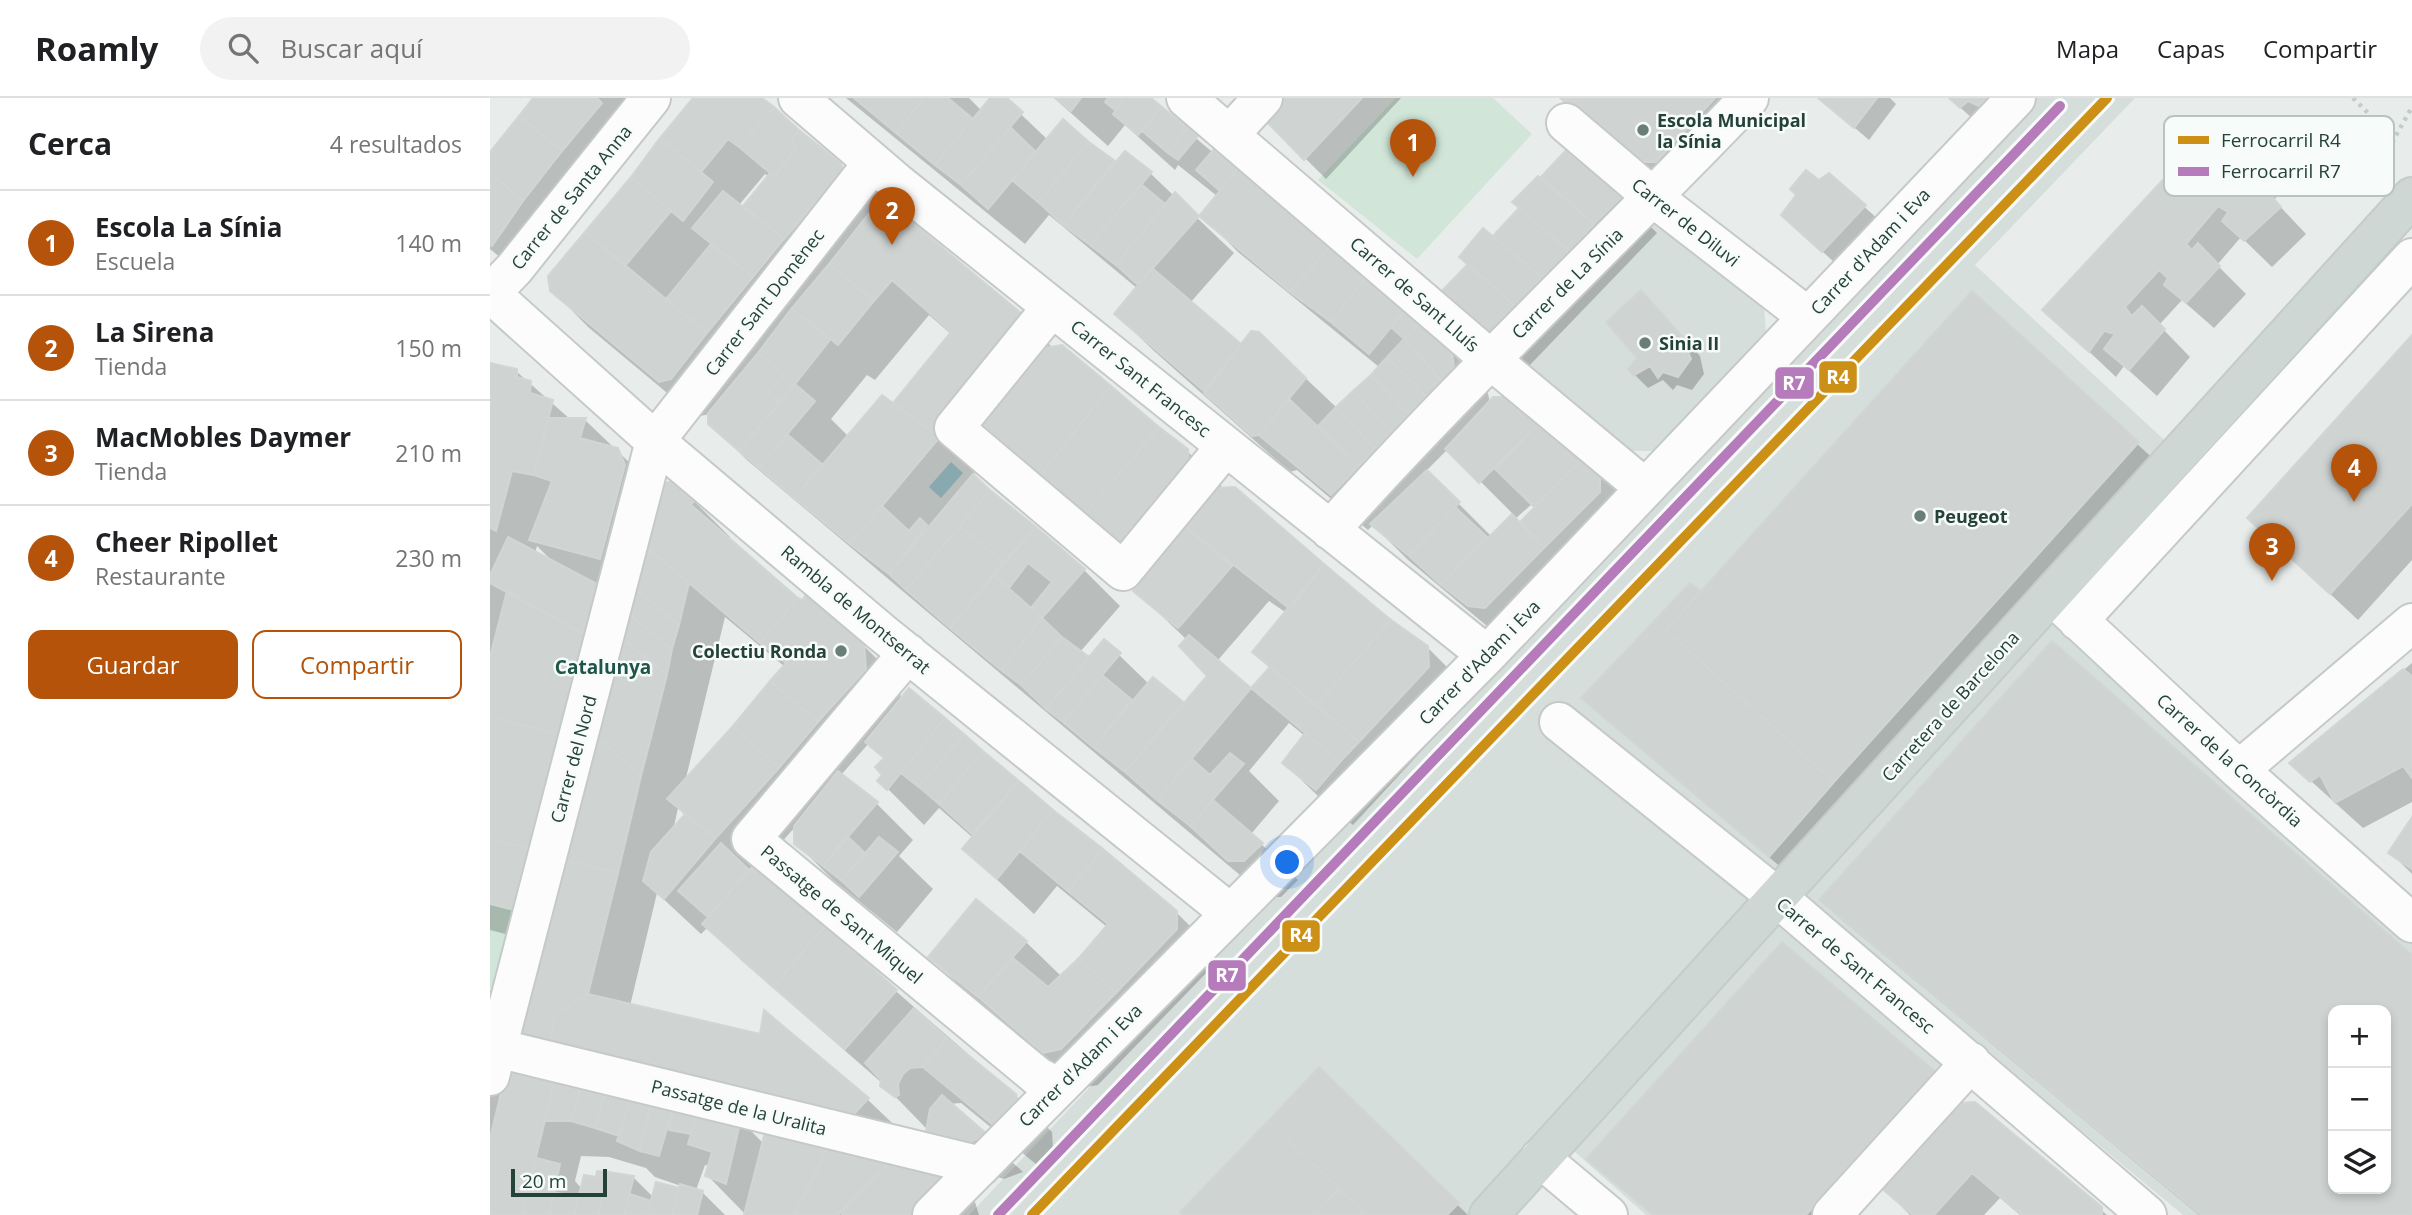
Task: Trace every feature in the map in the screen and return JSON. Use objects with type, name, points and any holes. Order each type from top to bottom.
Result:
[{"type":"main road","name":"Carretera de Barcelona","points":[[1489,1215],[2412,197]]},
{"type":"street","name":"Carrer de Santa Anna","points":[[490,293],[514,269],[651,98]]},
{"type":"street","name":"Carrer Sant Francesc","points":[[798,98],[873,163],[1487,655]]},
{"type":"street","name":"Carrer de Sant Lluís","points":[[1186,98],[1645,488]]},
{"type":"street","points":[[1230,135],[1263,98]]},
{"type":"street","name":"Carrer de La Sínia","points":[[1331,530],[1490,359],[1654,198],[1749,98]]},
{"type":"street","name":"Carrer d'Adam i Eva","points":[[932,1215],[1487,655],[2015,98]]},
{"type":"street","name":"Carrer de Diluvi","points":[[1566,123],[1654,198],[1808,317]]},
{"type":"street","name":"Carrer Sant Domènec","points":[[655,441],[873,163]]},
{"type":"street","points":[[2078,621],[2412,258]]},
{"type":"street","name":"Rambla de Montserrat","points":[[490,293],[655,441],[908,653],[1230,913]]},
{"type":"street","points":[[1052,307],[954,428],[1123,571],[1226,446]]},
{"type":"street","name":"Carrer del Nord","points":[[494,1062],[655,441]]},
{"type":"street","name":"Carrer de la Concòrdia","points":[[2050,595],[2239,770],[2412,923]]},
{"type":"street","points":[[2239,770],[2412,623]]},
{"type":"street","name":"Passatge de Sant Miquel","points":[[908,653],[751,838],[1037,1076],[1058,1087]]},
{"type":"street","name":"Carrer de Sant Francesc","points":[[1559,722],[1777,897],[2147,1215]]},
{"type":"street","name":"Passatge de la Uralita","points":[[494,1062],[981,1166]]},
{"type":"street","points":[[1832,1215],[1971,1062]]},
{"type":"street","points":[[1540,1158],[1608,1215]]},
{"type":"path","points":[[2354,98],[2371,116]]},
{"type":"path","points":[[2394,139],[2412,107]]},
{"type":"shaded area","points":[[2025,98],[2135,98],[1975,265],[2211,483],[2097,610],[2412,906],[2412,1215],[2183,1215],[1977,1044],[1833,1215],[1646,1215],[1558,1137],[1489,1215],[969,1215]]},
{"type":"shaded area","name":"Sinia II","points":[[1655,220],[1764,305],[1766,333],[1652,451],[1625,451],[1522,362],[1523,354]]},
{"type":"green space","points":[[1396,98],[1493,98],[1532,134],[1417,259],[1318,180]]},
{"type":"green space","points":[[490,904],[518,911],[497,990],[490,988]]},
{"type":"water","points":[[951,462],[963,473],[941,498],[929,487]]},
{"type":"building","points":[[533,98],[597,98],[602,103],[562,151],[519,116]]},
{"type":"building","points":[[693,98],[762,98],[774,107],[739,147],[728,139],[701,172],[660,138]]},
{"type":"building","points":[[854,98],[924,98],[896,133]]},
{"type":"building","points":[[924,98],[948,98],[973,119],[935,165],[896,133]]},
{"type":"building","points":[[990,98],[1007,98],[1023,112],[961,185],[935,165]]},
{"type":"building","points":[[1056,98],[1081,98],[1071,111]]},
{"type":"building","points":[[1108,98],[1125,98],[1115,110],[1105,102]]},
{"type":"building","points":[[1125,98],[1151,98],[1162,107],[1138,135],[1113,114]]},
{"type":"building","points":[[1279,98],[1362,98],[1304,160],[1262,117]]},
{"type":"building","name":"Escola Municipal la Sínia","points":[[1561,98],[1715,98],[1656,162],[1641,162]]},
{"type":"building","points":[[1818,98],[1877,98],[1854,128]]},
{"type":"building","points":[[1949,98],[1987,98],[1979,106],[1968,101],[1960,108]]},
{"type":"building","points":[[774,107],[799,130],[791,140],[796,148],[775,177],[739,147]]},
{"type":"building","points":[[1162,107],[1187,127],[1168,153],[1141,130]]},
{"type":"building","points":[[519,116],[562,151],[523,201],[490,173],[490,152]]},
{"type":"building","points":[[1063,119],[1089,142],[1038,202],[1012,180]]},
{"type":"building","points":[[1010,127],[1036,152],[988,209],[961,185]]},
{"type":"building","points":[[1187,127],[1198,136],[1178,160],[1168,153]]},
{"type":"building","points":[[799,130],[841,163],[843,171],[784,239],[743,206],[770,173],[775,177],[796,148],[791,140]]},
{"type":"building","points":[[660,138],[713,182],[683,221],[631,177]]},
{"type":"building","points":[[1089,142],[1115,161],[1063,225],[1038,202]]},
{"type":"building","points":[[1213,150],[1238,169],[1220,191],[1196,170]]},
{"type":"building","points":[[1566,150],[1622,196],[1594,224],[1541,177]]},
{"type":"building","points":[[1125,151],[1152,172],[1090,245],[1063,225]]},
{"type":"building","points":[[1238,169],[1330,247],[1290,292],[1199,216]]},
{"type":"building","points":[[1806,170],[1819,180],[1829,173],[1866,205],[1822,252],[1781,215],[1796,195],[1790,189]]},
{"type":"building","points":[[490,173],[523,201],[492,246],[490,244]]},
{"type":"building","points":[[1538,176],[1594,224],[1569,251],[1512,202]]},
{"type":"building","points":[[631,177],[671,211],[625,266],[585,232]]},
{"type":"building","points":[[2164,179],[2164,196],[2271,196],[2281,207],[2244,241],[2222,221],[2228,212],[2218,206],[2186,244],[2192,250],[2198,243],[2220,266],[2186,303],[2164,285],[2168,278],[2159,270],[2125,307],[2132,316],[2142,306],[2165,329],[2129,370],[2104,349],[2115,334],[2104,331],[2089,352],[2042,310]]},
{"type":"building","points":[[1141,184],[1165,204],[1116,265],[1090,245]]},
{"type":"building","points":[[723,191],[784,239],[753,277],[692,228]]},
{"type":"building","points":[[1175,192],[1199,216],[1138,285],[1116,265]]},
{"type":"building","points":[[892,206],[1021,313],[1022,336],[940,437],[893,403],[951,332],[892,280],[874,301],[829,264],[874,207]]},
{"type":"building","points":[[1519,208],[1569,251],[1542,278],[1493,236]]},
{"type":"building","points":[[1483,228],[1542,278],[1515,306],[1459,257]]},
{"type":"building","points":[[585,232],[707,333],[671,379],[659,382],[550,291],[548,276]]},
{"type":"building","points":[[711,244],[753,277],[707,333],[666,299]]},
{"type":"building","points":[[1330,247],[1366,277],[1331,322],[1290,292]]},
{"type":"building","points":[[829,264],[874,301],[838,345],[792,308]]},
{"type":"building","points":[[1468,264],[1515,306],[1490,332],[1442,291]]},
{"type":"building","points":[[1152,268],[1241,344],[1204,391],[1114,314]]},
{"type":"building","points":[[1366,277],[1406,309],[1369,354],[1331,322]]},
{"type":"building","points":[[1641,290],[1690,345],[1687,350],[1691,359],[1678,377],[1663,372],[1658,378],[1650,366],[1633,376],[1628,369],[1637,358],[1606,322]]},
{"type":"building","name":"Peugeot","points":[[1972,291],[2139,442],[1834,782],[1666,630]]},
{"type":"building","points":[[792,308],[830,340],[780,403],[769,393],[784,374],[758,353]]},
{"type":"building","points":[[1406,309],[1420,322],[1404,339],[1391,327]]},
{"type":"building","points":[[1420,322],[1452,351],[1454,369],[1442,381],[1404,339]]},
{"type":"building","points":[[1251,331],[1259,332],[1306,378],[1259,435],[1252,436],[1204,393]]},
{"type":"building","points":[[2412,335],[2412,504],[2330,594],[2247,518]]},
{"type":"building","points":[[1404,339],[1442,381],[1426,397],[1387,357]]},
{"type":"building","points":[[1062,345],[1111,386],[1035,482],[975,432],[1045,348]]},
{"type":"building","points":[[758,353],[784,374],[769,393],[780,403],[739,451],[708,424],[708,413]]},
{"type":"building","points":[[1387,357],[1426,397],[1409,414],[1371,375]]},
{"type":"building","points":[[490,363],[517,369],[517,377],[531,381],[530,393],[553,400],[534,475],[512,471],[496,531],[490,528]]},
{"type":"building","points":[[1371,375],[1409,414],[1393,432],[1353,391]]},
{"type":"building","points":[[795,384],[815,401],[759,468],[739,451]]},
{"type":"building","points":[[1111,386],[1159,427],[1080,520],[1035,482]]},
{"type":"building","points":[[1353,391],[1393,432],[1375,449],[1335,408]]},
{"type":"building","points":[[882,395],[940,437],[850,544],[794,498]]},
{"type":"building","points":[[1493,397],[1512,397],[1541,421],[1479,483],[1445,449]]},
{"type":"building","points":[[1289,399],[1359,466],[1331,495],[1259,435]]},
{"type":"building","points":[[1335,408],[1375,449],[1359,466],[1318,426]]},
{"type":"building","points":[[549,418],[586,418],[580,438],[618,448],[625,465],[600,559],[529,540],[552,481],[534,475]]},
{"type":"building","points":[[1541,421],[1585,457],[1534,507],[1495,469]]},
{"type":"building","points":[[1159,427],[1188,449],[1189,469],[1128,544],[1111,546],[1080,520]]},
{"type":"building","points":[[787,434],[823,465],[794,498],[759,468]]},
{"type":"building","points":[[1585,457],[1600,473],[1600,492],[1544,548],[1520,522]]},
{"type":"building","points":[[1427,470],[1460,502],[1409,556],[1370,524]]},
{"type":"building","points":[[973,474],[990,490],[906,590],[889,574]]},
{"type":"building","points":[[672,481],[695,500],[691,505],[798,598],[760,643],[637,539],[649,488]]},
{"type":"building","points":[[1235,487],[1324,564],[1290,609],[1184,526],[1215,488]]},
{"type":"building","points":[[990,490],[1036,527],[1003,563],[960,526]]},
{"type":"building","points":[[882,506],[909,531],[920,518],[927,525],[889,574],[850,544]]},
{"type":"building","points":[[1455,507],[1487,537],[1441,585],[1409,556]]},
{"type":"building","points":[[1512,514],[1544,548],[1485,608],[1468,606],[1441,585]]},
{"type":"building","points":[[960,526],[1003,563],[950,628],[906,590]]},
{"type":"building","points":[[1184,526],[1232,566],[1178,628],[1133,591]]},
{"type":"building","points":[[1036,527],[1085,569],[1042,618],[1031,608],[1052,582],[1028,563],[1009,588],[994,575]]},
{"type":"building","points":[[508,537],[597,584],[584,634],[490,583],[490,575]]},
{"type":"building","points":[[637,539],[689,583],[679,625],[628,582]]},
{"type":"building","points":[[1324,564],[1391,620],[1316,705],[1252,652]]},
{"type":"building","points":[[994,575],[1042,618],[1001,670],[950,628]]},
{"type":"building","points":[[628,582],[679,625],[672,649],[620,607]]},
{"type":"building","points":[[1690,583],[1701,591],[1666,630],[1834,782],[1769,857],[1581,698]]},
{"type":"building","points":[[507,591],[584,634],[560,734],[490,717],[490,657]]},
{"type":"building","points":[[806,595],[864,642],[866,669],[818,722],[770,681],[786,663],[760,643],[798,598],[802,600]]},
{"type":"building","points":[[620,607],[672,649],[667,675],[616,633]]},
{"type":"building","points":[[1042,618],[1062,637],[1021,685],[1001,670]]},
{"type":"building","points":[[1391,620],[1428,646],[1429,667],[1359,742],[1316,705]]},
{"type":"building","points":[[616,633],[667,675],[641,776],[591,732]]},
{"type":"building","points":[[1189,635],[1251,688],[1157,800],[1125,772],[1207,676],[1179,646]]},
{"type":"building","points":[[1062,637],[1089,657],[1046,709],[1021,685]]},
{"type":"building","points":[[1104,639],[1121,653],[1063,722],[1046,709]]},
{"type":"building","points":[[2052,641],[2412,955],[2412,1215],[2201,1215],[1819,900]]},
{"type":"building","points":[[1270,667],[1359,742],[1340,762],[1251,688]]},
{"type":"building","points":[[2403,669],[2412,676],[2412,778],[2403,766],[2335,803],[2320,775],[2310,782],[2289,763]]},
{"type":"building","points":[[1102,675],[1132,700],[1093,747],[1063,722]]},
{"type":"building","points":[[1153,677],[1183,702],[1125,772],[1093,747]]},
{"type":"building","points":[[770,681],[818,722],[779,768],[733,726]]},
{"type":"building","points":[[909,688],[945,718],[887,790],[877,781],[882,775],[875,767],[884,758],[865,742]]},
{"type":"building","points":[[490,717],[560,734],[532,849],[490,839]]},
{"type":"building","points":[[945,718],[964,734],[919,787],[901,773]]},
{"type":"building","points":[[733,726],[779,768],[716,838],[667,799]]},
{"type":"building","points":[[591,732],[641,776],[618,873],[561,859]]},
{"type":"building","points":[[1305,733],[1340,762],[1316,790],[1282,763]]},
{"type":"building","points":[[964,734],[983,751],[939,804],[919,787]]},
{"type":"building","points":[[983,751],[1019,781],[972,834],[939,804]]},
{"type":"building","points":[[1230,753],[1244,764],[1190,826],[1157,800],[1192,759],[1210,775]]},
{"type":"building","points":[[838,771],[878,802],[823,866],[794,844],[794,826]]},
{"type":"building","points":[[1019,781],[1053,810],[997,879],[962,849]]},
{"type":"building","points":[[1213,800],[1263,843],[1244,861],[1228,861],[1190,826]]},
{"type":"building","points":[[1053,810],[1103,849],[1068,891],[1020,851]]},
{"type":"building","points":[[685,814],[716,838],[664,899],[643,881],[651,852]]},
{"type":"building","points":[[2412,817],[2412,869],[2388,853]]},
{"type":"building","points":[[847,836],[864,852],[842,881],[823,866]]},
{"type":"building","points":[[879,837],[898,852],[859,897],[842,881]]},
{"type":"building","points":[[490,839],[532,849],[518,911],[490,904]]},
{"type":"building","points":[[721,843],[749,870],[708,917],[678,891]]},
{"type":"building","points":[[1103,849],[1177,911],[1177,929],[1116,993],[1079,958],[1108,924],[1068,891]]},
{"type":"building","points":[[561,859],[618,873],[588,994],[555,1015],[549,1045],[529,1041],[518,1027]]},
{"type":"building","points":[[754,865],[825,926],[773,987],[702,924]]},
{"type":"building","points":[[976,899],[1027,941],[978,997],[928,957]]},
{"type":"building","points":[[825,926],[897,990],[845,1049],[773,987]]},
{"type":"building","points":[[1782,942],[1936,1072],[1806,1215],[1653,1215],[1586,1159]]},
{"type":"building","points":[[1013,958],[1048,987],[1079,958],[1116,993],[1061,1049],[1043,1053],[978,997]]},
{"type":"building","points":[[588,994],[760,1034],[764,1010],[869,1098],[853,1115],[549,1045],[555,1015]]},
{"type":"building","points":[[914,1008],[947,1038],[923,1067],[910,1068],[903,1074],[898,1084],[899,1095],[895,1097],[880,1086],[881,1080],[865,1063]]},
{"type":"building","points":[[947,1038],[1016,1094],[1018,1110],[999,1130],[923,1067]]},
{"type":"building","points":[[1319,1067],[1459,1203],[1447,1215],[1366,1215],[1268,1121]]},
{"type":"building","points":[[518,1070],[555,1079],[522,1215],[490,1215],[490,1139],[504,1080]]},
{"type":"building","points":[[555,1079],[581,1088],[571,1121],[545,1121]]},
{"type":"building","points":[[607,1087],[632,1091],[619,1136],[595,1128]]},
{"type":"building","points":[[581,1088],[605,1093],[595,1128],[571,1121]]},
{"type":"building","points":[[632,1091],[652,1098],[640,1151],[617,1141]]},
{"type":"building","points":[[942,1095],[988,1135],[967,1143],[926,1131],[930,1109]]},
{"type":"building","points":[[652,1098],[675,1101],[659,1156],[640,1151]]},
{"type":"building","points":[[675,1101],[699,1107],[691,1134],[669,1130]]},
{"type":"building","points":[[1975,1102],[2102,1207],[2102,1215],[2022,1215],[1972,1173],[1934,1215],[1913,1215],[1881,1188],[1959,1103]]},
{"type":"building","points":[[699,1107],[741,1119],[726,1184],[705,1176],[712,1152],[688,1144]]},
{"type":"building","points":[[1268,1121],[1339,1189],[1314,1215],[1183,1215],[1180,1212]]},
{"type":"building","points":[[767,1124],[831,1141],[794,1215],[744,1215]]},
{"type":"building","points":[[831,1141],[895,1157],[838,1215],[794,1215]]},
{"type":"building","points":[[895,1157],[939,1164],[945,1183],[913,1215],[843,1215],[840,1212]]},
{"type":"building","points":[[536,1158],[560,1164],[549,1215],[522,1215]]},
{"type":"building","points":[[597,1171],[609,1172],[598,1215],[574,1215],[584,1175],[596,1177]]},
{"type":"building","points":[[609,1172],[634,1176],[624,1215],[598,1215]]},
{"type":"building","points":[[656,1182],[679,1188],[672,1215],[647,1215]]},
{"type":"building","points":[[680,1184],[703,1191],[697,1215],[672,1215]]},
{"type":"building","points":[[1339,1189],[1366,1215],[1314,1215]]},
{"type":"building","points":[[554,1192],[578,1198],[574,1215],[549,1215]]},
{"type":"building","points":[[630,1194],[651,1201],[647,1215],[624,1215]]},
{"type":"rail line","name":"R4","points":[[1032,1215],[2107,98]]},
{"type":"rail line","name":"R7","points":[[998,1215],[2060,106]]},
{"type":"place","name":"Escola Municipal la Sínia","points":[[1643,130]]},
{"type":"place","name":"Escola La Sínia","points":[[1413,177]]},
{"type":"place","name":"La Sirena","points":[[892,245]]},
{"type":"place","name":"Sinia II","points":[[1645,343]]},
{"type":"place","name":"Cheer Ripollet","points":[[2354,502]]},
{"type":"place","name":"Peugeot","points":[[1920,516]]},
{"type":"place","name":"MacMobles Daymer","points":[[2272,581]]},
{"type":"place","name":"Colectiu Ronda","points":[[841,651]]},
{"type":"district","name":"Catalunya","points":[[603,667]]}]
